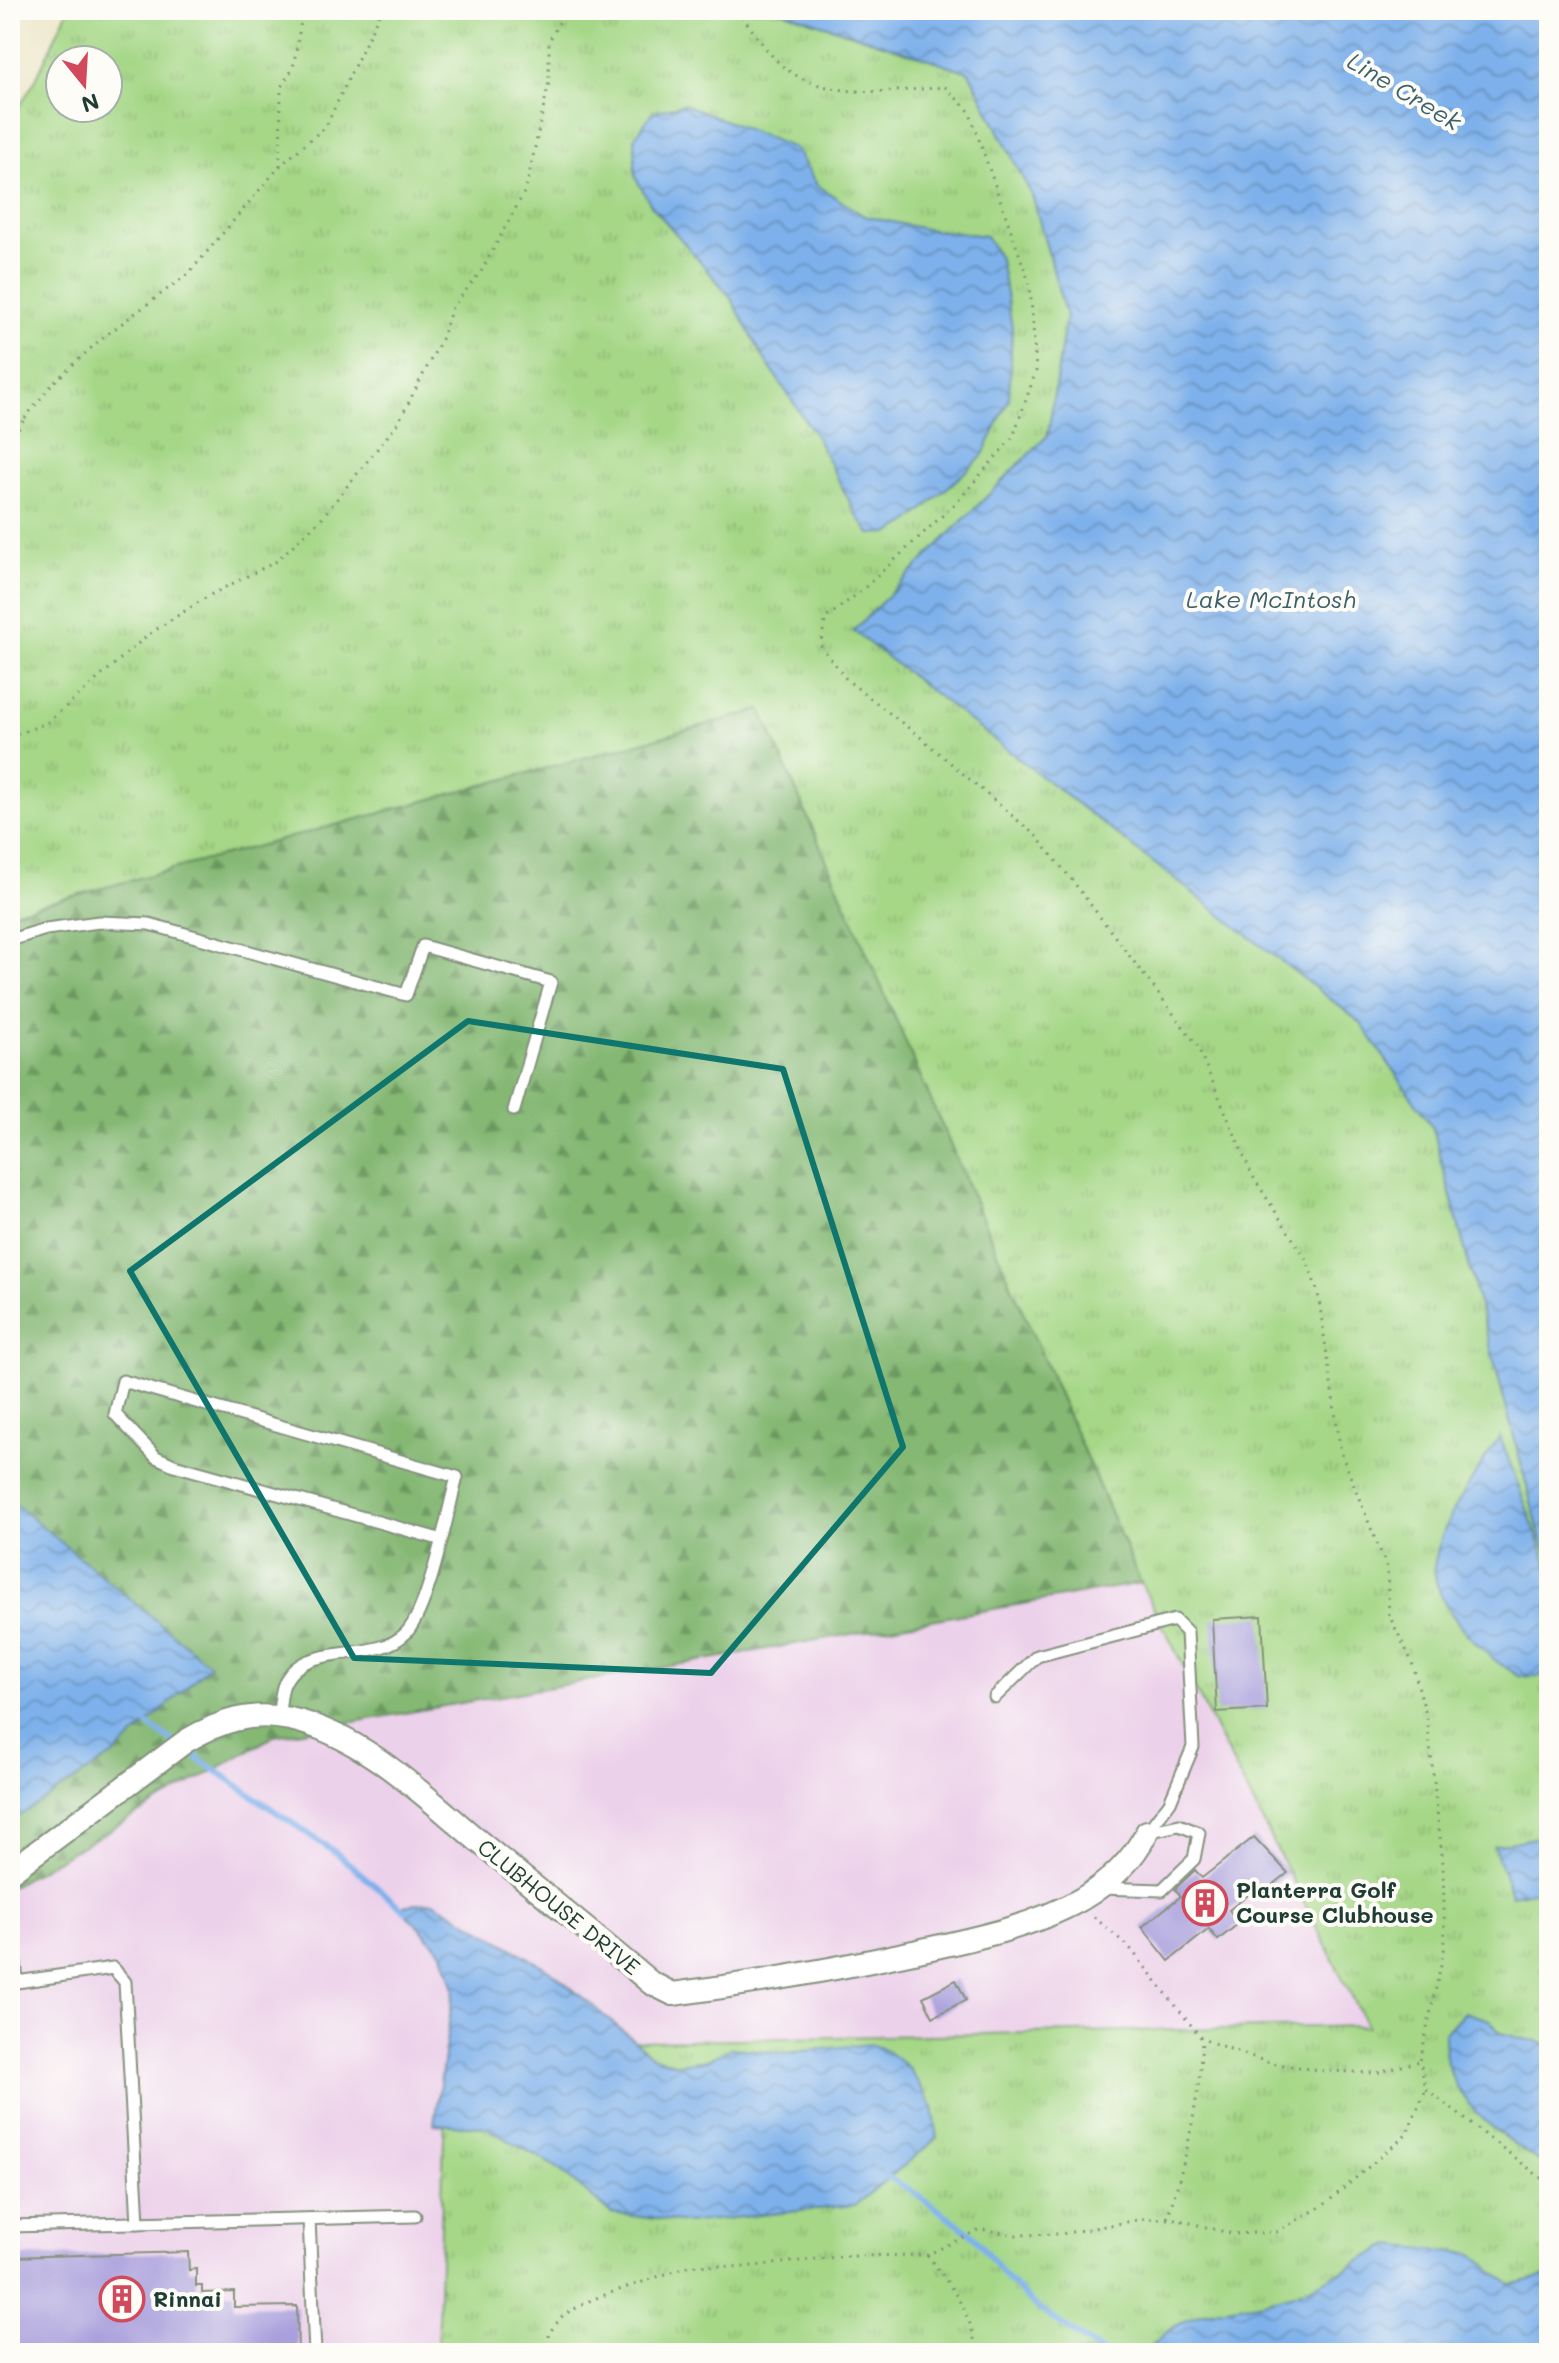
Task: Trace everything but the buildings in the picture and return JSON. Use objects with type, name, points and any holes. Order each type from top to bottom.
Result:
[{"type":"street","name":"CLUBHOUSE DRIVE","points":[[10,1872],[186,1741],[218,1723],[244,1716],[278,1718],[342,1737],[379,1762],[651,1983],[673,1994],[830,1970],[995,1932],[1079,1901],[1136,1855],[1147,1832]]},
{"type":"lane","points":[[10,940],[46,929],[99,922],[149,924],[406,995],[423,946],[551,982],[514,1110]]},
{"type":"lane","points":[[278,1718],[283,1688],[291,1673],[306,1661],[384,1646],[405,1635],[419,1614],[457,1477],[123,1381],[115,1414],[156,1457],[439,1539]]},
{"type":"lane","points":[[995,1697],[1037,1656],[1058,1648],[1092,1643],[1175,1620],[1187,1632],[1193,1747],[1170,1802],[1147,1832]]},
{"type":"lane","points":[[1098,1888],[1162,1890],[1194,1859],[1199,1833],[1179,1825],[1147,1832]]},
{"type":"lane","points":[[10,1911],[14,1982],[113,1968],[125,1982],[138,2223]]},
{"type":"lane","points":[[10,2226],[415,2216]]},
{"type":"lane","points":[[309,2219],[315,2353]]},
{"type":"path","points":[[280,166],[281,87],[293,68],[303,10]]},
{"type":"path","points":[[10,443],[53,383],[101,339],[189,273],[280,166],[326,126],[381,10]]},
{"type":"path","points":[[10,737],[47,723],[149,634],[210,595],[275,562],[320,520],[398,423],[434,353],[452,308],[482,270],[526,189],[549,82],[549,41],[566,10]]},
{"type":"path","points":[[550,2353],[549,2333],[563,2315],[593,2299],[692,2265],[744,2267],[846,2256],[927,2255],[980,2229],[1015,2235],[1061,2234],[1143,2219],[1167,2218],[1233,2234],[1276,2232],[1324,2205],[1406,2135],[1426,2089],[1420,2061],[1445,1946],[1436,1781],[1427,1719],[1412,1662],[1389,1615],[1387,1568],[1341,1453],[1318,1293],[1307,1261],[1252,1175],[1197,1045],[1072,880],[1036,836],[920,737],[847,680],[820,645],[826,618],[861,591],[957,502],[1013,437],[1036,371],[1030,285],[969,111],[945,87],[877,92],[836,90],[785,68],[737,10]]},
{"type":"path","points":[[10,425],[25,418]]},
{"type":"path","points":[[1079,1901],[1130,1948],[1202,2039],[1270,2063],[1326,2071],[1377,2073],[1420,2061]]},
{"type":"path","points":[[1167,2218],[1188,2143],[1200,2080],[1202,2039]]},
{"type":"path","points":[[1426,2089],[1549,2184]]},
{"type":"path","points":[[927,2255],[957,2294],[974,2331],[976,2353]]},
{"type":"highlighted area","points":[[468,1021],[783,1069],[903,1447],[711,1673],[354,1658],[130,1271]]},
{"type":"shaded area","points":[[1141,1583],[1367,2027],[448,2045],[437,2353],[10,2353],[10,1887],[274,1736]]},
{"type":"green space","points":[[68,10],[779,10],[969,72],[1033,198],[1066,316],[1048,435],[854,631],[1360,1022],[1433,1128],[1540,1536],[1549,1556],[1549,1835],[1494,1847],[1549,1888],[1549,2353],[437,2353],[447,2045],[1367,2026],[1141,1583],[761,711],[10,913],[10,121],[44,62],[44,124],[124,124],[124,44],[52,44]]},
{"type":"green space","points":[[761,710],[1141,1583],[274,1736],[10,1887],[10,913]]},
{"type":"water","name":"Lake McIntosh","points":[[779,10],[1549,10],[1549,1556],[1540,1536],[1433,1128],[1360,1022],[853,631],[1048,435],[1066,316],[1033,198],[969,72]]},
{"type":"water","points":[[684,104],[796,149],[817,185],[864,216],[925,229],[986,236],[1000,259],[1012,327],[1009,399],[982,457],[908,523],[890,533],[870,534],[857,516],[815,435],[763,357],[730,296],[651,205],[635,177],[635,137],[653,112]]},
{"type":"water","points":[[1500,1436],[1549,1568],[1549,1675],[1519,1675],[1491,1656],[1450,1611],[1435,1577],[1435,1561],[1445,1528]]},
{"type":"water","points":[[10,1500],[210,1665],[115,1754],[10,1822]]},
{"type":"water","points":[[1549,1835],[1549,1888],[1511,1895],[1494,1846]]},
{"type":"water","points":[[434,1902],[551,1971],[654,2057],[678,2064],[707,2060],[732,2048],[783,2053],[871,2044],[887,2051],[909,2068],[933,2107],[938,2138],[855,2205],[686,2223],[611,2213],[556,2167],[485,2127],[434,2124],[454,1989],[443,1953],[399,1906]]},
{"type":"water","points":[[1464,2012],[1490,2020],[1500,2033],[1549,2045],[1549,2169],[1477,2114],[1453,2079],[1446,2058],[1444,2034]]},
{"type":"water","points":[[1390,2245],[1473,2254],[1510,2285],[1549,2275],[1549,2353],[1145,2353],[1182,2322],[1216,2310],[1296,2293]]},
{"type":"waterway","points":[[147,1724],[174,1742]]},
{"type":"waterway","points":[[183,1748],[339,1855],[406,1912]]},
{"type":"waterway","points":[[884,2175],[971,2233],[1008,2280],[1039,2309],[1103,2353]]},
{"type":"place","name":"Planterra Golf Course Clubhouse","points":[[1205,1903]]},
{"type":"place","name":"Rinnai","points":[[122,2299]]},
{"type":"water label","name":"Line Creek","points":[[1404,92]]}]
